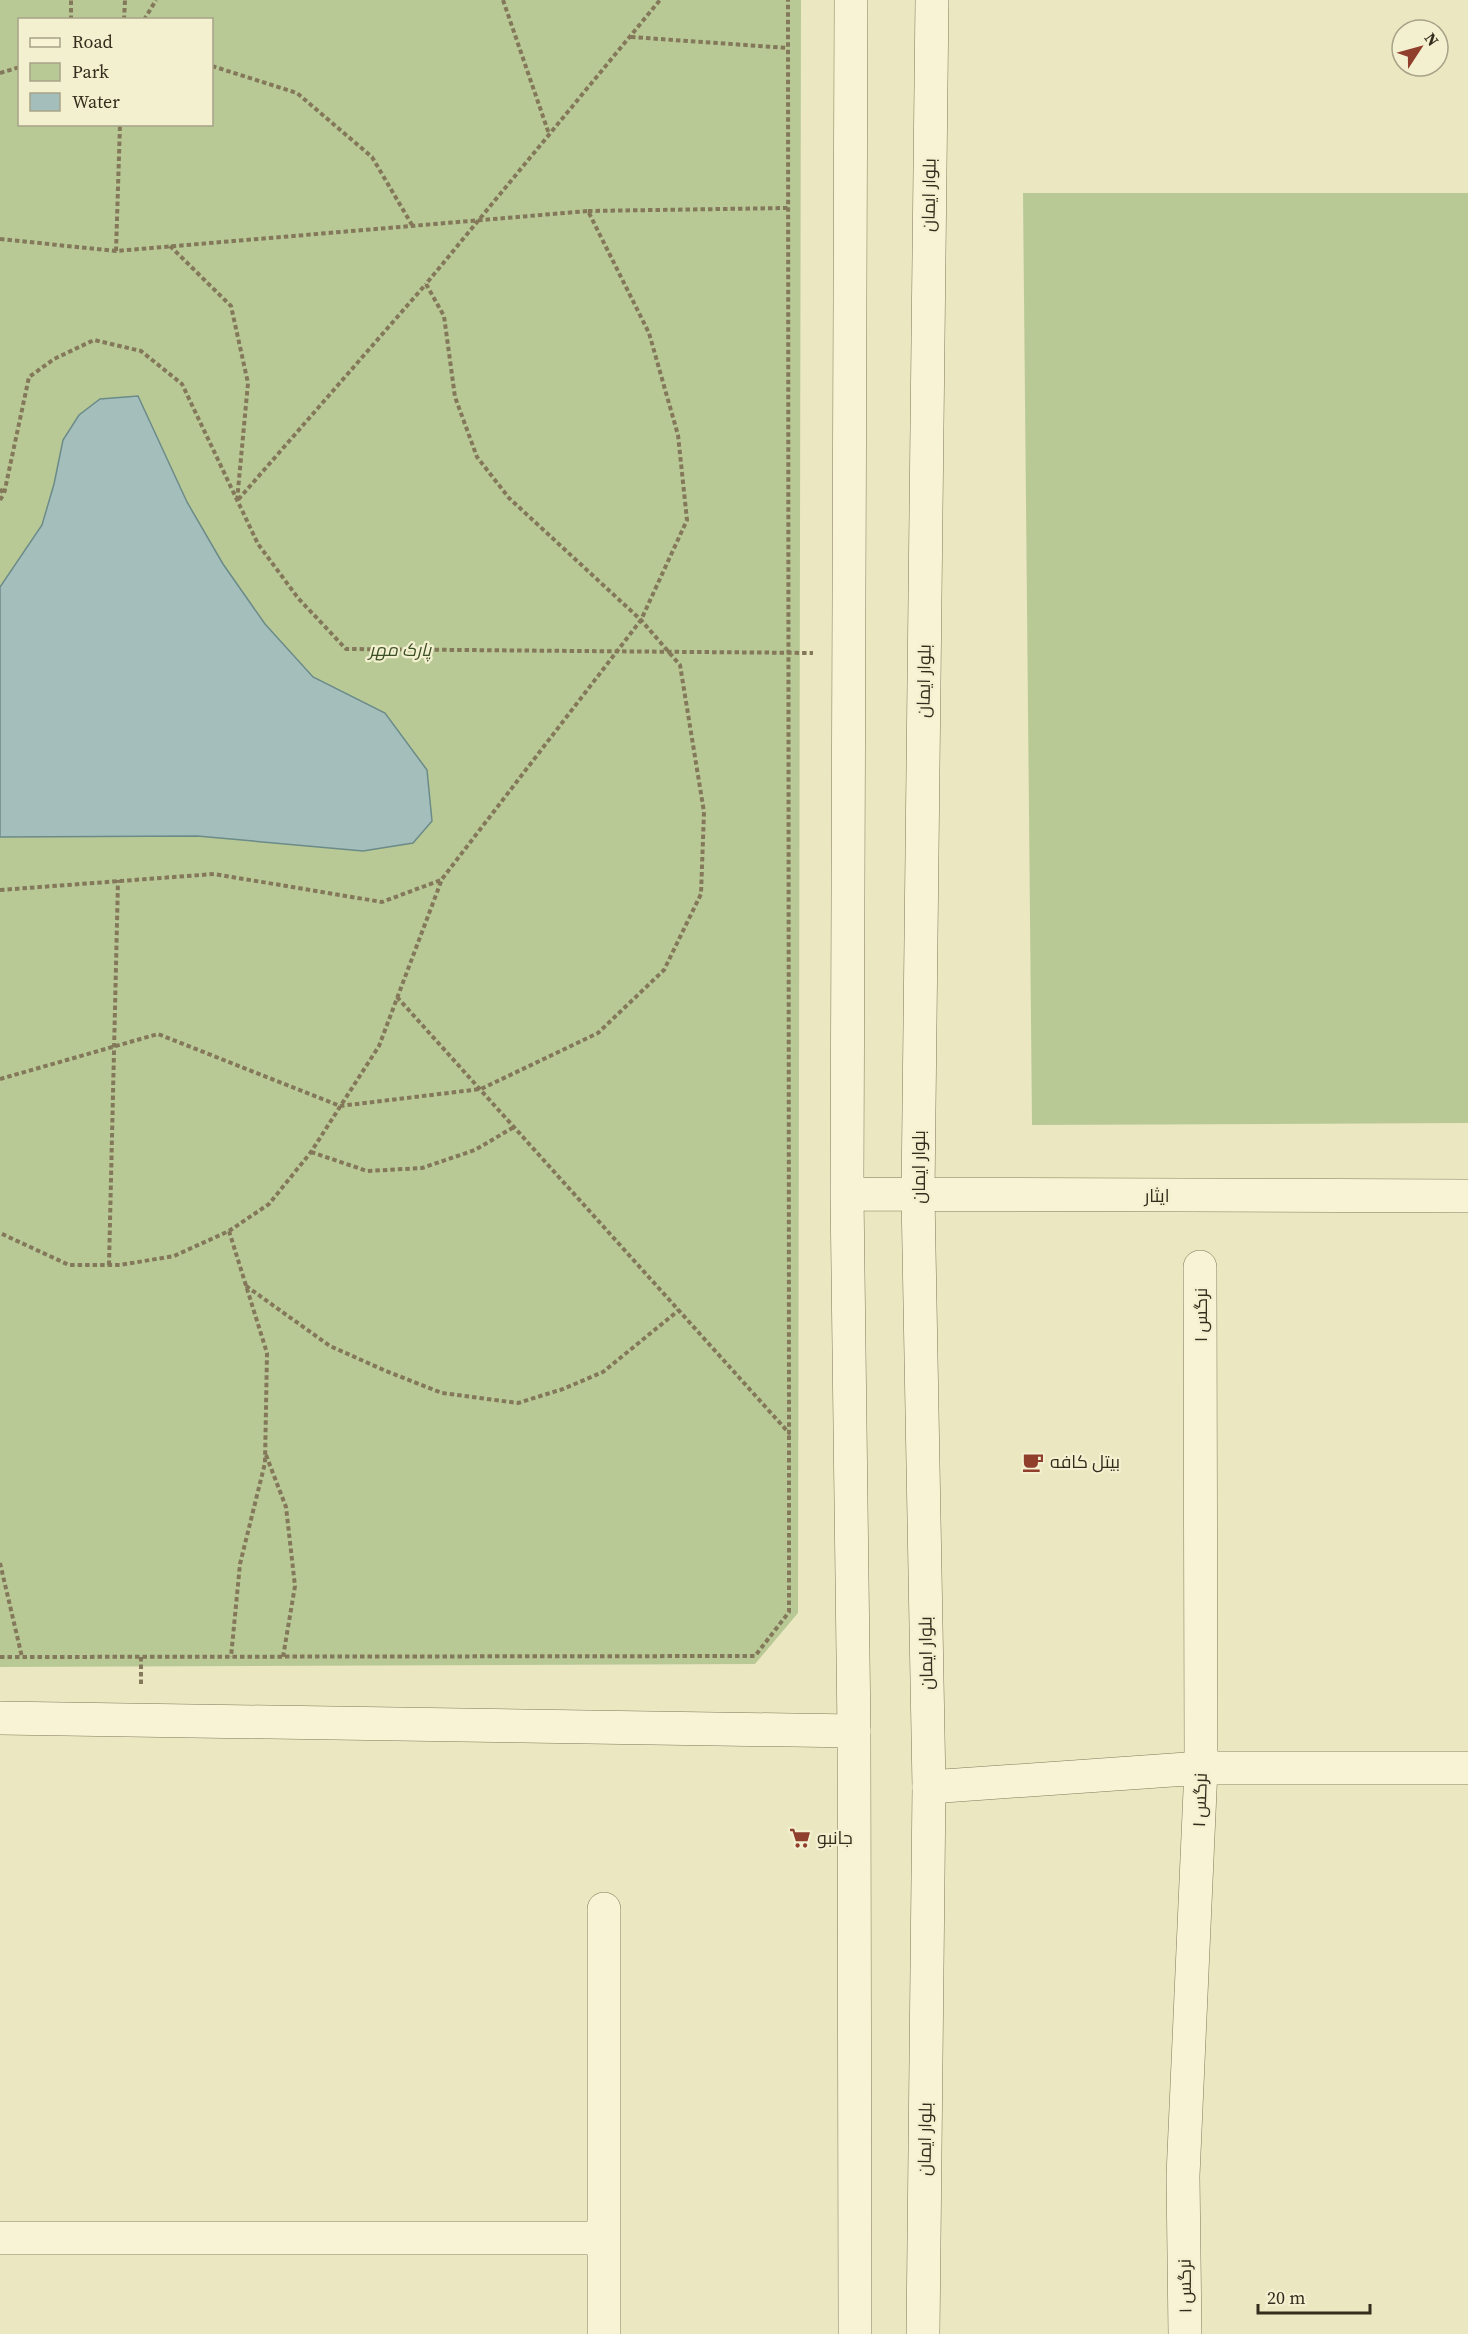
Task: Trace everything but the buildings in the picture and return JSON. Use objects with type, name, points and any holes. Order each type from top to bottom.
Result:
[{"type":"street","points":[[851,0],[847,1194],[854,1731],[855,2334]]},
{"type":"street","name":"بلوار ایمان","points":[[923,2334],[929,1787],[918,1195],[932,0]]},
{"type":"street","name":"ایثار","points":[[847,1194],[1468,1196]]},
{"type":"street","name":"نرگس ۱","points":[[1185,2334],[1183,2176],[1201,1768],[1200,1267]]},
{"type":"street","points":[[0,1718],[854,1731]]},
{"type":"street","points":[[929,1787],[1201,1768],[1468,1768]]},
{"type":"street","points":[[604,1909],[604,2334]]},
{"type":"street","points":[[0,2238],[604,2238]]},
{"type":"path","points":[[71,0],[71,18]]},
{"type":"path","points":[[124,18],[125,0]]},
{"type":"path","points":[[145,18],[156,0]]},
{"type":"path","points":[[503,0],[549,134]]},
{"type":"path","points":[[237,501],[426,284],[660,0]]},
{"type":"path","points":[[0,1657],[755,1656],[789,1612],[788,0]]},
{"type":"path","points":[[630,37],[789,48]]},
{"type":"path","points":[[213,66],[297,93],[372,157],[412,225]]},
{"type":"path","points":[[0,73],[18,68]]},
{"type":"path","points":[[116,251],[120,126]]},
{"type":"path","points":[[0,239],[116,251],[588,211],[788,208]]},
{"type":"path","points":[[0,1233],[69,1265],[109,1265],[174,1256],[229,1231],[269,1204],[311,1152],[379,1046],[442,879],[641,620],[687,520],[678,435],[649,333],[588,211]]},
{"type":"path","points":[[170,246],[231,306],[248,383],[237,501]]},
{"type":"path","points":[[0,1079],[158,1034],[340,1106],[481,1089],[598,1033],[664,970],[702,894],[704,812],[680,665],[641,620],[509,498],[477,457],[455,397],[444,316],[426,284]]},
{"type":"path","points":[[0,500],[4,494],[29,377],[54,359],[94,340],[141,351],[182,384],[258,544],[298,598],[346,649],[789,652]]},
{"type":"path","points":[[0,489],[4,494]]},
{"type":"path","points":[[0,890],[214,874],[382,902],[442,879]]},
{"type":"path","points":[[109,1265],[118,880]]},
{"type":"path","points":[[398,997],[789,1433]]},
{"type":"path","points":[[311,1152],[368,1171],[422,1168],[475,1150],[514,1126]]},
{"type":"path","points":[[229,1231],[267,1353],[265,1463],[240,1563],[231,1657]]},
{"type":"path","points":[[246,1286],[330,1346],[386,1371],[442,1393],[518,1403],[563,1389],[603,1372],[679,1310]]},
{"type":"path","points":[[265,1452],[286,1508],[295,1586],[283,1657]]},
{"type":"path","points":[[0,1563],[22,1657]]},
{"type":"green space","name":"پارک مهر","points":[[0,0],[801,0],[798,1613],[755,1664],[0,1667]]},
{"type":"green space","points":[[1023,193],[1468,193],[1468,1123],[1032,1125]]},
{"type":"water","points":[[138,396],[187,502],[223,564],[265,624],[313,677],[385,713],[427,770],[432,821],[413,843],[363,851],[197,836],[0,837],[0,587],[42,525],[54,484],[63,440],[79,415],[100,399]]},
{"type":"place","name":"بیتل کافه","points":[[1033,1462]]},
{"type":"place","name":"جانبو","points":[[800,1838]]}]
